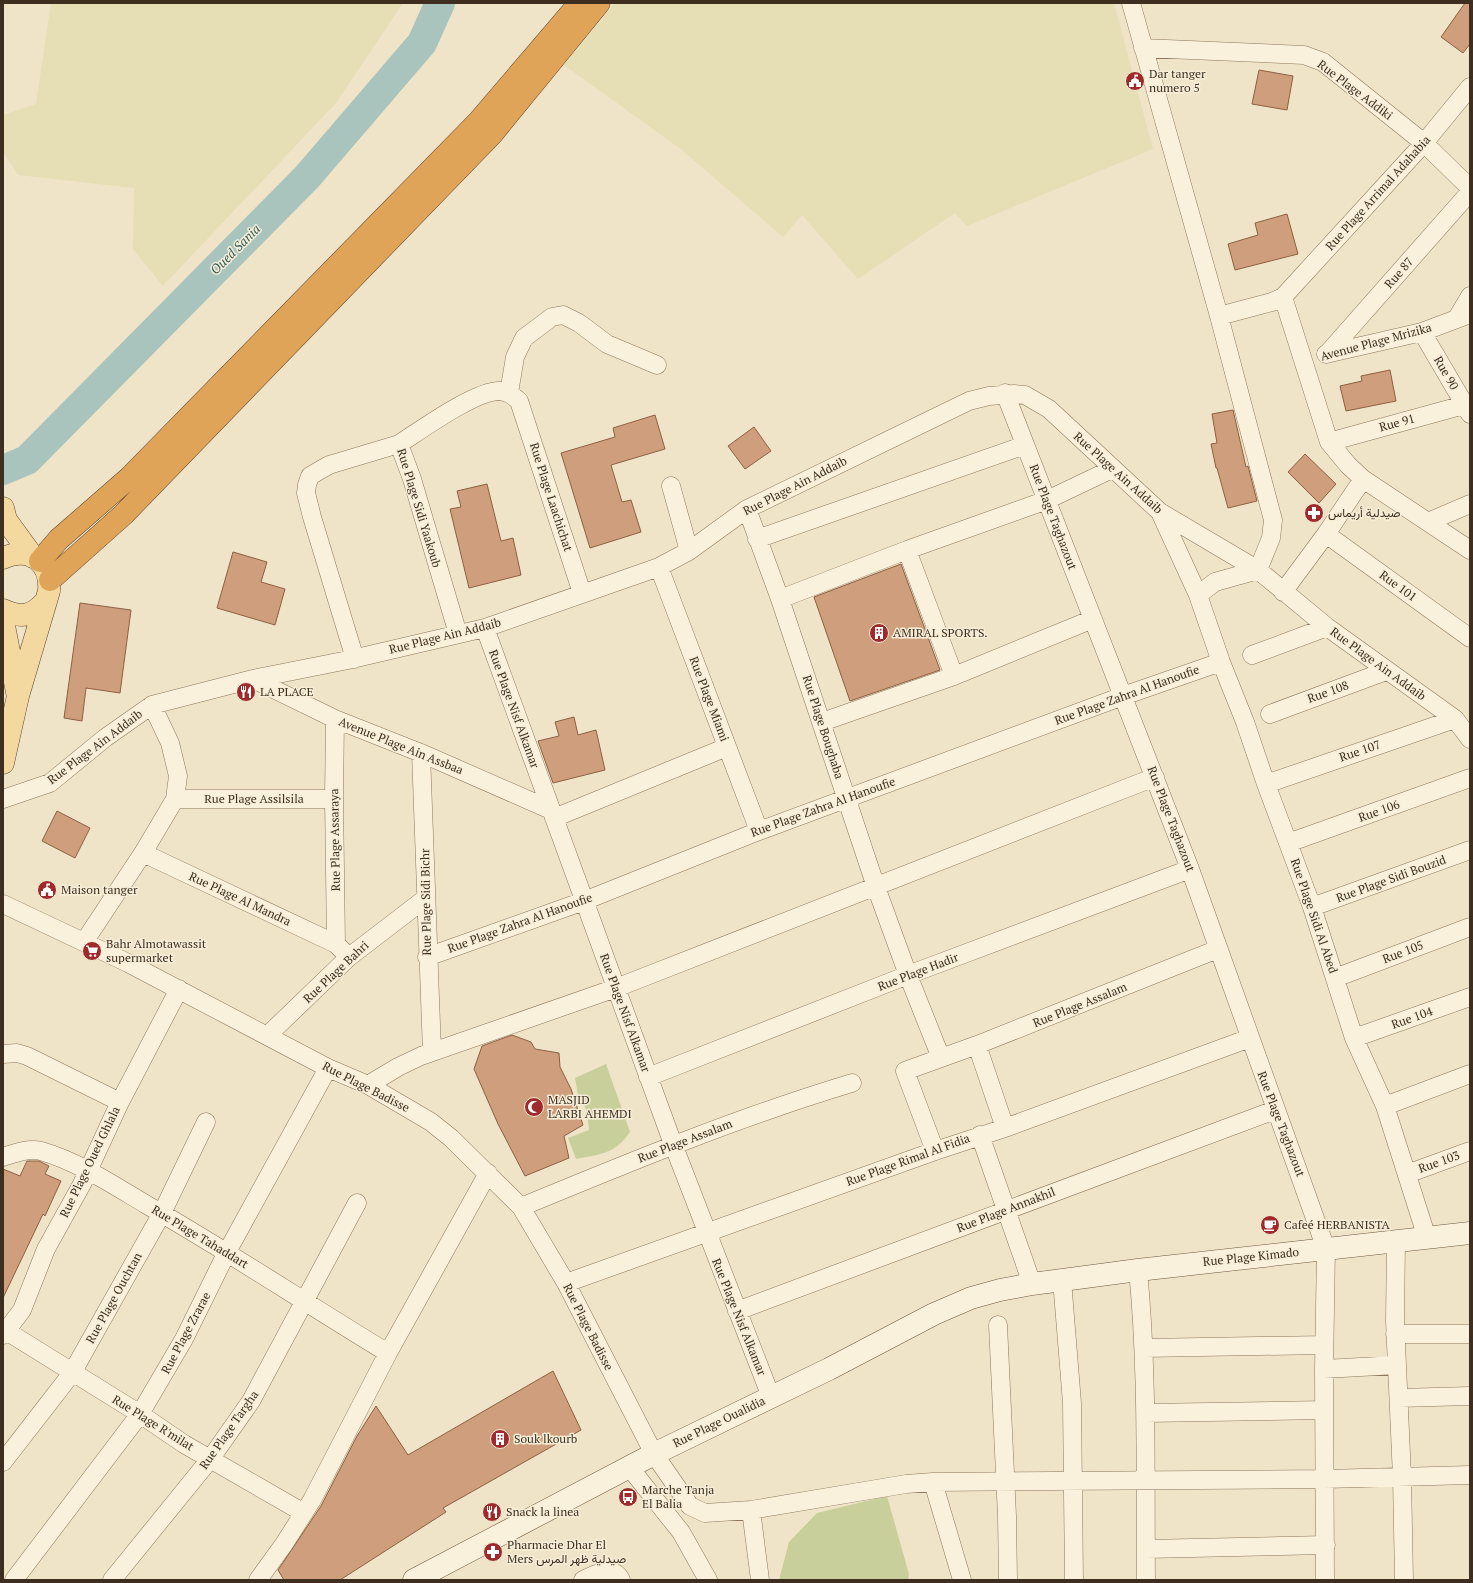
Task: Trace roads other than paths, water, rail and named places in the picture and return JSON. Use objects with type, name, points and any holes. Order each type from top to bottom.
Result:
[{"type":"highway","points":[[41,566],[59,540],[129,478],[479,121],[580,3]]},
{"type":"highway","points":[[41,566],[124,514],[492,134],[599,3]]},
{"type":"main road","points":[[3,763],[18,696],[49,591],[41,566],[4,520]]},
{"type":"main road","points":[[3,558],[12,554],[23,554],[41,566]]},
{"type":"main road","points":[[3,610],[19,615],[29,614],[38,609],[45,602]]},
{"type":"main road","points":[[3,621],[18,696]]},
{"type":"street","points":[[1131,3],[1219,316],[1273,520],[1271,538],[1258,570],[1215,582],[1198,595]]},
{"type":"street","name":"Rue Plage Addiki","points":[[1143,48],[1304,55],[1323,62],[1424,143],[1470,188]]},
{"type":"street","name":"Rue Plage Arrimal Adahabia","points":[[1219,316],[1272,302],[1283,297],[1424,143],[1470,87]]},
{"type":"street","name":"Rue 87","points":[[1328,354],[1470,192]]},
{"type":"street","points":[[1463,316],[1470,296]]},
{"type":"street","points":[[1283,297],[1329,442],[1348,465],[1363,479],[1470,550]]},
{"type":"street","points":[[514,397],[515,357],[524,338],[552,317],[563,315],[579,323],[607,344],[658,365]]},
{"type":"street","name":"Avenue Plage Mrizika","points":[[1304,362],[1328,354],[1422,332],[1463,316]]},
{"type":"street","name":"Rue 90","points":[[1422,332],[1467,410]]},
{"type":"street","name":"Rue Plage Sidi Yaakoub","points":[[458,634],[412,479],[398,444],[474,399],[492,392],[514,397]]},
{"type":"street","name":"Rue Plage Ain Addaib","points":[[3,799],[50,783],[106,738],[152,705],[253,679],[355,658],[485,628],[659,567],[689,551],[747,509],[969,401],[1005,393],[1025,396],[1049,409],[1160,512],[1258,570],[1327,627],[1386,671],[1455,719],[1470,739]]},
{"type":"street","name":"Rue Plage Taghazout","points":[[1005,393],[1190,869],[1275,1110],[1306,1188],[1326,1249],[1324,1345],[1326,1580]]},
{"type":"street","name":"Rue Plage Laachichat","points":[[514,397],[582,593]]},
{"type":"street","name":"Rue 91","points":[[1329,442],[1467,410]]},
{"type":"street","points":[[355,658],[312,518],[306,493],[307,485],[310,476],[329,465],[398,444]]},
{"type":"street","points":[[757,539],[1025,445]]},
{"type":"street","points":[[780,599],[907,550],[1047,500],[1112,469]]},
{"type":"street","points":[[1283,592],[1326,534],[1363,479]]},
{"type":"street","points":[[671,486],[689,551]]},
{"type":"street","points":[[1428,522],[1470,504]]},
{"type":"street","name":"Rue Plage Boughaba","points":[[747,509],[780,599],[822,722],[876,887],[908,975],[941,1058]]},
{"type":"street","name":"Rue Plage Sidi Al Abed","points":[[1160,512],[1198,595],[1221,662],[1246,722],[1266,784],[1312,908],[1354,1038],[1385,1106],[1427,1238]]},
{"type":"street","name":"Rue 101","points":[[1326,534],[1470,638]]},
{"type":"street","points":[[907,550],[954,676]]},
{"type":"street","name":"Rue Plage Miami","points":[[659,567],[758,830]]},
{"type":"street","points":[[822,722],[954,676],[1093,619]]},
{"type":"street","points":[[1252,655],[1327,627]]},
{"type":"street","name":"Rue Plage Nisf Alkamar","points":[[485,628],[705,1232],[771,1396]]},
{"type":"street","name":"Rue Plage Zahra Al Hanoufie","points":[[427,957],[584,901],[758,830],[1123,696],[1221,662]]},
{"type":"street","name":"Rue 108","points":[[1270,714],[1386,671]]},
{"type":"street","name":"Avenue Plage Ain Assbaa","points":[[253,679],[335,719],[421,753],[553,814]]},
{"type":"street","points":[[84,942],[143,853],[175,799],[178,776],[170,743],[152,705]]},
{"type":"street","name":"Rue Plage Assaraya","points":[[335,719],[334,799],[336,944]]},
{"type":"street","name":"Rue 107","points":[[1266,784],[1455,719]]},
{"type":"street","points":[[553,814],[727,747]]},
{"type":"street","name":"Rue Plage Sidi Bichr","points":[[421,753],[427,957],[432,1052]]},
{"type":"street","points":[[368,1085],[398,1067],[432,1052],[616,988],[816,908],[876,887],[1155,778]]},
{"type":"street","name":"Rue 106","points":[[1288,843],[1470,778]]},
{"type":"street","name":"Rue Plage Assilsila","points":[[175,799],[334,799]]},
{"type":"street","name":"Rue Plage Sidi Bouzid","points":[[1312,908],[1470,850]]},
{"type":"street","name":"Rue Plage Al Mandra","points":[[143,853],[336,944]]},
{"type":"street","name":"Rue Plage Hadir","points":[[648,1077],[908,975],[1190,869]]},
{"type":"street","name":"Rue Plage Bahri","points":[[268,1035],[349,957],[426,898]]},
{"type":"street","name":"Rue Plage Badisse","points":[[3,904],[179,989],[328,1068],[368,1085],[431,1122],[488,1173],[521,1207],[566,1284],[654,1454],[690,1506],[705,1513],[751,1510],[906,1484],[933,1482],[1005,1480],[1325,1479],[1470,1475]]},
{"type":"street","name":"Rue 105","points":[[1335,978],[1470,927]]},
{"type":"street","points":[[336,944],[349,957]]},
{"type":"street","name":"Rue Plage Assalam","points":[[935,1150],[905,1071],[977,1046],[1218,950]]},
{"type":"street","name":"Rue Plage Oued Ghlala","points":[[4,1332],[22,1310],[46,1249],[88,1171],[120,1102],[179,989]]},
{"type":"street","name":"Rue 104","points":[[1354,1038],[1470,997]]},
{"type":"street","name":"Rue Plage Rimal Al Fidia","points":[[566,1284],[705,1232],[935,1150],[1005,1128],[1250,1038]]},
{"type":"street","points":[[977,1046],[1005,1128]]},
{"type":"street","points":[[3,1054],[17,1053],[27,1056],[120,1102]]},
{"type":"street","name":"Rue Plage Zrarae","points":[[13,1576],[140,1414],[184,1339],[228,1252],[328,1068]]},
{"type":"street","points":[[1385,1106],[1470,1074]]},
{"type":"street","name":"Rue Plage Assalam","points":[[521,1207],[673,1144],[797,1099],[852,1083]]},
{"type":"street","name":"Rue Plage Annakhil","points":[[737,1311],[1006,1209],[1275,1110]]},
{"type":"street","name":"Rue Plage Ouchtan","points":[[3,1462],[72,1373],[162,1213],[206,1122]]},
{"type":"street","points":[[980,1135],[1032,1284]]},
{"type":"street","name":"Rue Plage Tahaddart","points":[[3,1158],[26,1150],[41,1151],[88,1171],[228,1252],[303,1302],[388,1353]]},
{"type":"street","name":"Rue 103","points":[[1407,1174],[1470,1151]]},
{"type":"street","points":[[258,1580],[304,1513],[388,1353],[488,1173]]},
{"type":"street","name":"Rue Plage Targha","points":[[112,1580],[211,1458],[251,1401],[357,1203]]},
{"type":"street","name":"Rue Plage Kimado","points":[[1032,1284],[1138,1270],[1470,1233]]},
{"type":"street","points":[[1396,1242],[1395,1334],[1402,1477],[1404,1580]]},
{"type":"street","points":[[1138,1270],[1144,1348],[1146,1413],[1146,1580]]},
{"type":"street","points":[[1062,1280],[1071,1396],[1074,1580]]},
{"type":"street","name":"Rue Plage Oualidia","points":[[414,1580],[630,1468],[654,1454],[956,1304],[985,1294],[1032,1284]]},
{"type":"street","points":[[998,1325],[1008,1580]]},
{"type":"street","name":"Rue Plage R'milat","points":[[4,1332],[140,1414],[184,1444],[211,1458],[304,1513]]},
{"type":"street","points":[[1395,1334],[1470,1334]]},
{"type":"street","points":[[1144,1348],[1324,1345]]},
{"type":"street","points":[[1324,1369],[1397,1365]]},
{"type":"street","points":[[1399,1398],[1470,1396]]},
{"type":"street","points":[[1146,1413],[1324,1410]]},
{"type":"street","points":[[630,1468],[681,1532],[708,1580]]},
{"type":"street","points":[[933,1482],[962,1580]]},
{"type":"street","points":[[751,1510],[760,1580]]},
{"type":"street","points":[[1146,1549],[1326,1545]]},
{"type":"street","points":[[583,1580],[607,1571],[616,1573],[621,1580]]},
{"type":"waterway","name":"Oued Sania","points":[[3,470],[27,460],[307,177],[422,43],[440,3]]},
{"type":"place","name":"Dar tanger numero 5","points":[[1135,81]]},
{"type":"place","name":"صيدلية أريماس","points":[[1314,513]]},
{"type":"place","name":"AMIRAL SPORTS.","points":[[879,633]]},
{"type":"place","name":"LA PLACE","points":[[246,692]]},
{"type":"place","name":"Maison tanger","points":[[47,890]]},
{"type":"place","name":"Bahr Almotawassit supermarket","points":[[92,951]]},
{"type":"place","name":"MASJID LARBI AHEMDI","points":[[534,1107]]},
{"type":"place","name":"Cafeé HERBANISTA","points":[[1270,1225]]},
{"type":"place","name":"Souk lkourb","points":[[500,1439]]},
{"type":"place","name":"Marche Tanja El Balia","points":[[628,1497]]},
{"type":"place","name":"Snack la linea","points":[[492,1512]]},
{"type":"place","name":"Pharmacie Dhar El Mers صيدلية ظهر المرس","points":[[493,1552]]}]
